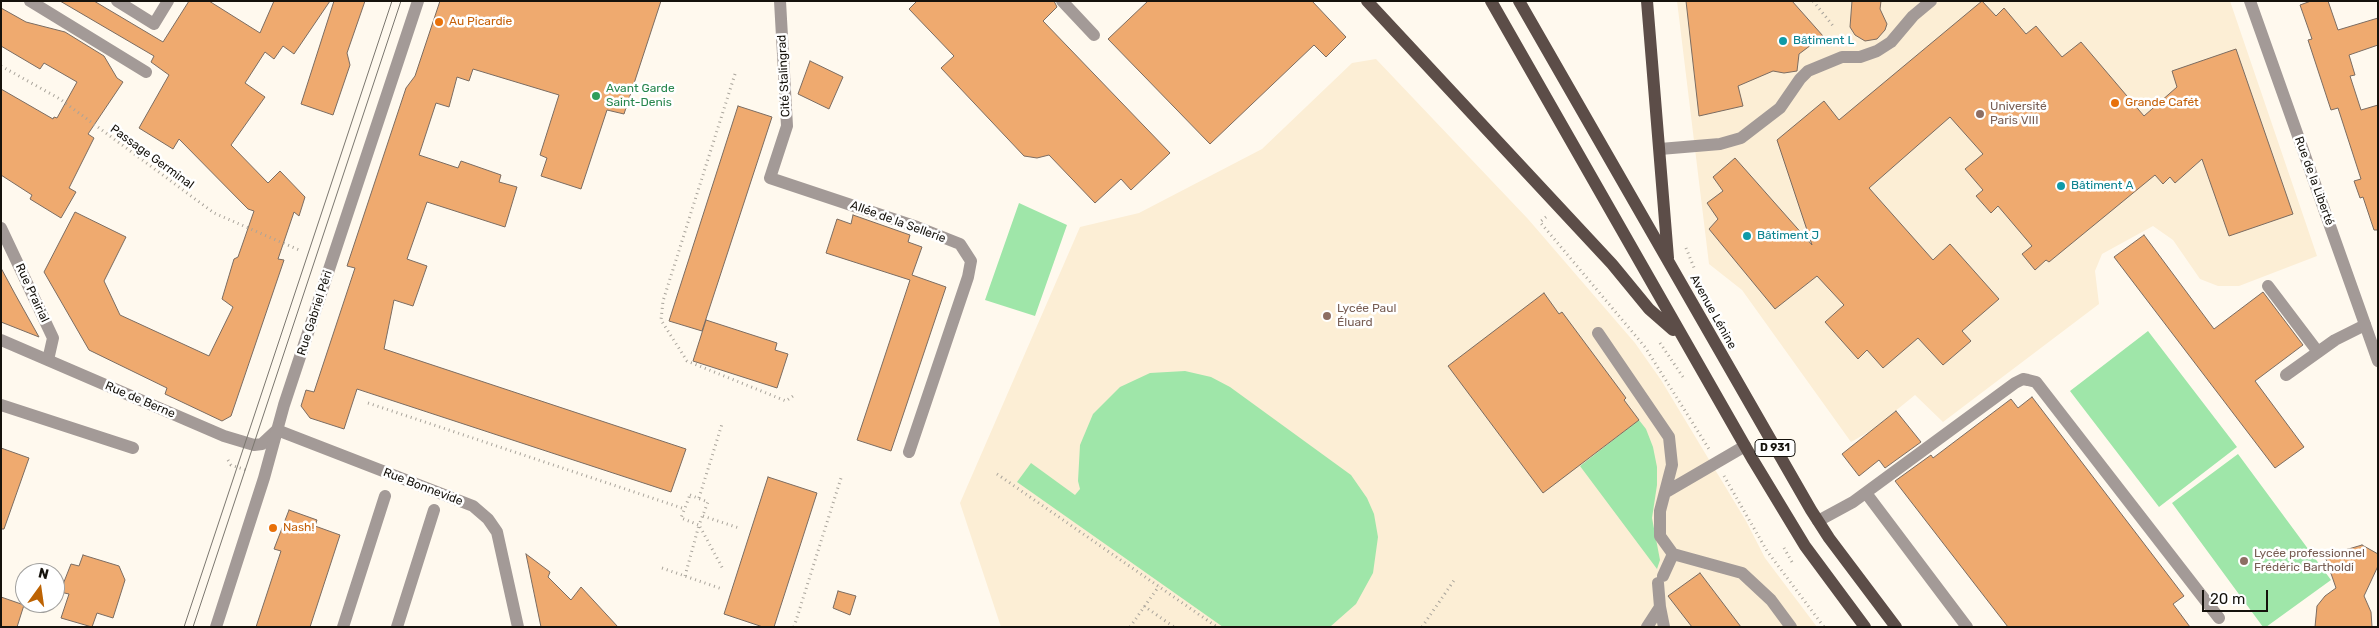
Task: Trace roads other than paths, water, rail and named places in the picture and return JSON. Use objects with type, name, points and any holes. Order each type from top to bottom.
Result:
[{"type":"main road","points":[[1367,1],[1612,264],[1650,309],[1681,336]]},
{"type":"main road","name":"D 931","points":[[1491,1],[1745,446],[1805,546],[1865,627]]},
{"type":"main road","name":"Avenue Lénine","points":[[1519,1],[1818,521],[1896,627]]},
{"type":"main road","points":[[1647,1],[1669,261]]},
{"type":"street","points":[[30,1],[146,72]]},
{"type":"street","points":[[117,1],[154,24],[168,1]]},
{"type":"street","name":"Rue Gabriel Péri","points":[[216,627],[265,475],[277,430],[418,1]]},
{"type":"street","name":"Cité Stalingrad","points":[[770,178],[787,126],[780,1]]},
{"type":"street","points":[[1062,1],[1094,35]]},
{"type":"street","points":[[1660,148],[1720,144],[1741,138],[1780,108],[1808,71],[1842,57],[1860,57],[1877,51],[1891,42],[1913,16],[1931,1]]},
{"type":"street","name":"Rue de la Liberté","points":[[2250,1],[2378,361]]},
{"type":"street","name":"Allée de la Sellerie","points":[[770,178],[917,227],[960,244],[971,261],[968,278],[909,452]]},
{"type":"street","name":"Rue Prairial","points":[[1,228],[53,338],[48,360]]},
{"type":"street","points":[[2268,286],[2318,352]]},
{"type":"street","points":[[2286,375],[2335,340],[2365,325]]},
{"type":"street","points":[[1598,332],[1669,437],[1672,466],[1660,511],[1660,536],[1673,554],[1742,573],[1771,600],[1791,627]]},
{"type":"street","name":"Rue de Berne","points":[[1,340],[224,436],[254,445],[262,444],[277,430]]},
{"type":"street","points":[[1818,521],[1866,493],[2015,382],[2023,379],[2036,382],[2219,618]]},
{"type":"street","points":[[1,405],[133,448]]},
{"type":"street","name":"Rue Bonnevide","points":[[277,430],[473,506],[488,519],[497,532],[518,627]]},
{"type":"street","points":[[1666,492],[1745,446]]},
{"type":"street","points":[[1866,493],[1967,627]]},
{"type":"street","points":[[343,627],[385,496]]},
{"type":"street","points":[[401,625],[434,510]]},
{"type":"street","points":[[1664,627],[1660,607],[1660,579],[1673,554]]},
{"type":"street","points":[[1647,627],[1660,607]]},
{"type":"tram line","points":[[184,627],[392,1]]},
{"type":"tram line","points":[[193,627],[401,1]]},
{"type":"place","name":"Au Picardie","points":[[439,22]]},
{"type":"place","name":"Bâtiment L","points":[[1783,41]]},
{"type":"place","name":"Avant Garde Saint-Denis","points":[[596,96]]},
{"type":"place","name":"Grande Cafét","points":[[2115,103]]},
{"type":"place","name":"Université Paris VIII","points":[[1980,114]]},
{"type":"place","name":"Bâtiment A","points":[[2061,186]]},
{"type":"place","name":"Bâtiment J","points":[[1747,236]]},
{"type":"place","name":"Lycée Paul Éluard","points":[[1327,316]]},
{"type":"place","name":"Nash!","points":[[273,528]]},
{"type":"place","name":"Lycée professionnel Frédéric Bartholdi","points":[[2244,561]]}]
